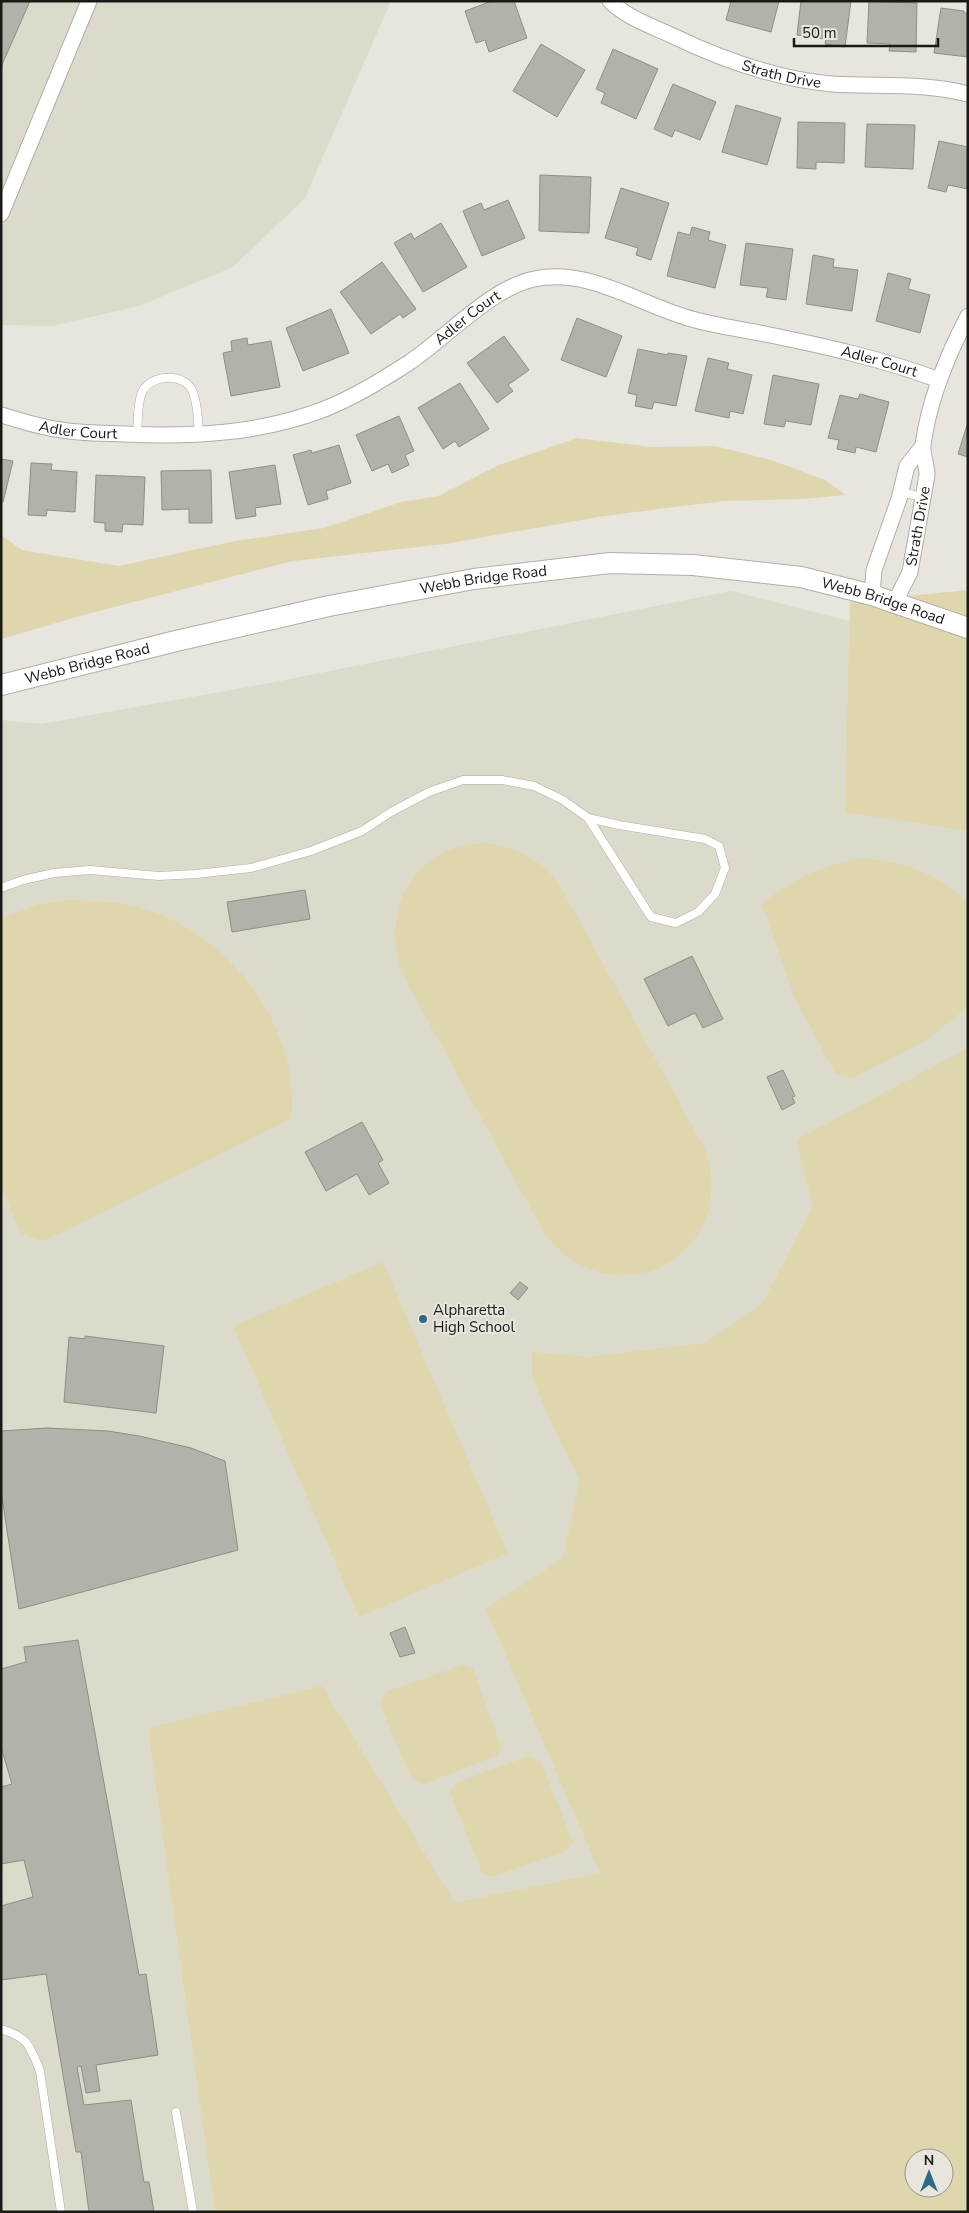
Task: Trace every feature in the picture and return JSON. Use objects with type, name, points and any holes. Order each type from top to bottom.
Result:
[{"type":"street","points":[[1,214],[89,1]]},
{"type":"street","name":"Strath Drive","points":[[610,1],[631,16],[705,51],[746,67],[811,81],[935,88],[968,94]]},
{"type":"street","name":"Adler Court","points":[[1,416],[44,427],[81,433],[199,435],[259,428],[321,410],[344,400],[393,373],[417,357],[501,292],[518,283],[544,277],[572,277],[584,280],[690,319],[880,360],[939,380]]},
{"type":"street","name":"Strath Drive","points":[[872,595],[874,570],[907,466],[922,447],[939,380],[952,346],[968,316]]},
{"type":"street","name":"Strath Drive","points":[[895,602],[910,572],[924,497],[927,466],[922,447]]},
{"type":"street","name":"Webb Bridge Road","points":[[1,686],[176,641],[329,606],[474,580],[610,563],[693,564],[801,577],[895,602],[968,628]]},
{"type":"lane","points":[[137,435],[141,394],[146,386],[155,380],[172,378],[182,380],[189,385],[193,392],[199,435]]},
{"type":"lane","points":[[900,492],[924,497]]},
{"type":"lane","points":[[1,888],[23,880],[54,873],[90,870],[159,876],[251,868],[310,851],[362,831],[391,812],[429,792],[463,780],[502,780],[534,786],[563,800],[588,818],[651,917],[676,923],[698,912],[715,894],[725,868],[720,846],[706,839],[588,818]]},
{"type":"lane","points":[[1,2029],[18,2034],[31,2049],[40,2071],[61,2212]]},
{"type":"lane","points":[[176,2112],[193,2212]]},
{"type":"shaded area","points":[[1,1],[391,1],[305,198],[233,267],[139,306],[52,326],[1,325]]},
{"type":"shaded area","points":[[577,438],[652,447],[715,446],[771,460],[825,480],[846,495],[801,499],[724,501],[598,517],[445,544],[293,561],[87,614],[1,639],[1,535],[22,550],[119,566],[235,541],[324,528],[401,502],[438,496],[499,465]]},
{"type":"shaded area","points":[[968,590],[968,831],[845,812],[850,602]]},
{"type":"shaded area","name":"Alpharetta High School","points":[[731,591],[968,651],[968,1184],[524,2212],[1,2212],[1,720],[41,724],[270,683]]},
{"type":"shaded area","points":[[483,843],[505,847],[525,855],[542,866],[558,882],[705,1149],[711,1187],[705,1220],[688,1247],[664,1265],[635,1275],[603,1273],[572,1260],[544,1233],[403,975],[397,951],[396,928],[399,906],[407,886],[420,870],[436,856],[458,847]]},
{"type":"shaded area","points":[[859,858],[905,865],[918,870],[943,883],[968,903],[968,1007],[925,1041],[853,1078],[835,1073],[794,996],[762,904],[797,880],[819,870]]},
{"type":"shaded area","points":[[69,900],[129,905],[170,919],[200,937],[228,959],[252,986],[270,1017],[284,1049],[291,1084],[291,1119],[44,1241],[21,1233],[1,1187],[1,918],[41,904]]},
{"type":"shaded area","points":[[968,1048],[968,2212],[215,2212],[148,1728],[322,1686],[455,1903],[600,1873],[486,1609],[563,1558],[580,1479],[552,1425],[532,1377],[532,1352],[589,1357],[705,1343],[762,1304],[813,1205],[796,1140]]},
{"type":"shaded area","points":[[383,1262],[508,1553],[359,1617],[233,1326]]},
{"type":"shaded area","points":[[463,1665],[473,1669],[501,1746],[498,1755],[424,1784],[411,1778],[380,1704],[385,1692]]},
{"type":"shaded area","points":[[528,1756],[540,1760],[573,1842],[568,1850],[492,1877],[482,1873],[450,1792],[456,1783]]},
{"type":"building","points":[[1,1],[30,1],[1,67]]},
{"type":"building","points":[[492,1],[514,1],[527,38],[489,52],[485,40],[476,43],[465,11]]},
{"type":"building","points":[[731,1],[779,1],[771,32],[726,20]]},
{"type":"building","points":[[801,1],[851,1],[845,47],[825,44],[826,39],[797,35]]},
{"type":"building","points":[[869,1],[917,3],[916,52],[889,51],[890,44],[867,43]]},
{"type":"building","points":[[941,8],[968,13],[968,57],[934,53]]},
{"type":"building","points":[[541,44],[585,70],[557,117],[513,91]]},
{"type":"building","points":[[613,49],[658,69],[636,119],[601,103],[605,93],[596,89]]},
{"type":"building","points":[[673,84],[716,102],[700,140],[675,130],[672,137],[654,129]]},
{"type":"building","points":[[736,105],[781,118],[767,165],[722,152]]},
{"type":"building","points":[[798,122],[845,123],[844,163],[816,162],[816,169],[797,168]]},
{"type":"building","points":[[867,124],[915,125],[913,169],[865,167]]},
{"type":"building","points":[[939,141],[968,147],[968,189],[948,185],[946,192],[928,188]]},
{"type":"building","points":[[540,175],[591,177],[589,233],[539,231]]},
{"type":"building","points":[[621,188],[669,203],[651,260],[636,255],[638,248],[605,238]]},
{"type":"building","points":[[508,200],[525,238],[482,256],[463,211],[481,203],[484,210]]},
{"type":"building","points":[[441,223],[467,267],[423,292],[394,243],[411,233],[414,239]]},
{"type":"building","points":[[692,227],[710,232],[708,240],[726,245],[715,288],[667,276],[678,232],[690,235]]},
{"type":"building","points":[[746,243],[793,249],[786,300],[766,297],[768,288],[740,285]]},
{"type":"building","points":[[813,255],[834,259],[833,267],[858,270],[852,311],[806,304]]},
{"type":"building","points":[[382,262],[416,309],[403,318],[400,314],[371,334],[340,292]]},
{"type":"building","points":[[888,273],[911,279],[908,289],[930,295],[920,333],[876,321]]},
{"type":"building","points":[[331,309],[349,353],[303,371],[286,328]]},
{"type":"building","points":[[577,318],[622,336],[606,377],[561,360]]},
{"type":"building","points":[[504,336],[529,370],[508,385],[513,391],[497,403],[467,363]]},
{"type":"building","points":[[247,338],[248,345],[271,341],[280,387],[231,396],[223,353],[232,351],[231,341]]},
{"type":"building","points":[[638,349],[668,355],[668,353],[687,356],[676,406],[654,402],[652,409],[635,406],[637,395],[628,393]]},
{"type":"building","points":[[708,358],[729,363],[727,369],[752,375],[743,414],[730,411],[729,418],[695,411]]},
{"type":"building","points":[[773,375],[819,384],[811,425],[786,421],[784,427],[764,424]]},
{"type":"building","points":[[460,383],[489,429],[459,447],[455,441],[443,449],[418,408]]},
{"type":"building","points":[[860,394],[889,402],[876,452],[856,447],[855,453],[837,449],[839,440],[828,438],[840,395],[858,399]]},
{"type":"building","points":[[399,416],[414,451],[405,455],[409,465],[392,473],[388,464],[372,471],[356,435]]},
{"type":"building","points":[[968,422],[968,457],[958,454]]},
{"type":"building","points":[[339,445],[351,483],[326,491],[328,499],[308,505],[293,455],[311,450],[312,453]]},
{"type":"building","points":[[1,459],[13,461],[3,502],[1,501]]},
{"type":"building","points":[[31,463],[52,464],[51,470],[77,472],[75,512],[47,510],[46,516],[28,515]]},
{"type":"building","points":[[275,465],[281,504],[255,508],[256,516],[236,519],[229,472]]},
{"type":"building","points":[[211,470],[212,523],[189,523],[189,509],[162,510],[161,471]]},
{"type":"building","points":[[96,475],[145,477],[143,525],[123,524],[122,532],[105,531],[105,523],[94,522]]},
{"type":"building","points":[[305,890],[310,919],[232,932],[227,902]]},
{"type":"building","points":[[692,956],[723,1019],[703,1028],[695,1013],[668,1026],[644,979]]},
{"type":"building","points":[[783,1070],[795,1096],[792,1097],[795,1103],[782,1110],[767,1077]]},
{"type":"building","points":[[362,1122],[383,1160],[378,1163],[389,1183],[369,1195],[357,1174],[326,1191],[305,1152]]},
{"type":"building","points":[[520,1282],[528,1288],[518,1300],[510,1293]]},
{"type":"building","points":[[85,1336],[164,1346],[156,1413],[64,1402],[69,1337],[85,1339]]},
{"type":"building","points":[[47,1428],[108,1431],[139,1436],[191,1448],[225,1461],[238,1550],[19,1609],[1,1491],[1,1431]]},
{"type":"building","points":[[405,1627],[415,1653],[400,1657],[390,1633]]},
{"type":"building","points":[[78,1640],[139,1975],[146,1974],[158,2055],[96,2065],[100,2091],[86,2093],[81,2066],[77,2067],[84,2105],[131,2100],[144,2182],[149,2182],[154,2212],[89,2212],[81,2152],[76,2152],[46,1974],[1,1980],[1,1906],[33,1897],[24,1860],[1,1864],[1,1787],[12,1784],[1,1747],[1,1669],[26,1662],[24,1647]]},
{"type":"place","name":"Alpharetta High School","points":[[423,1319]]}]
